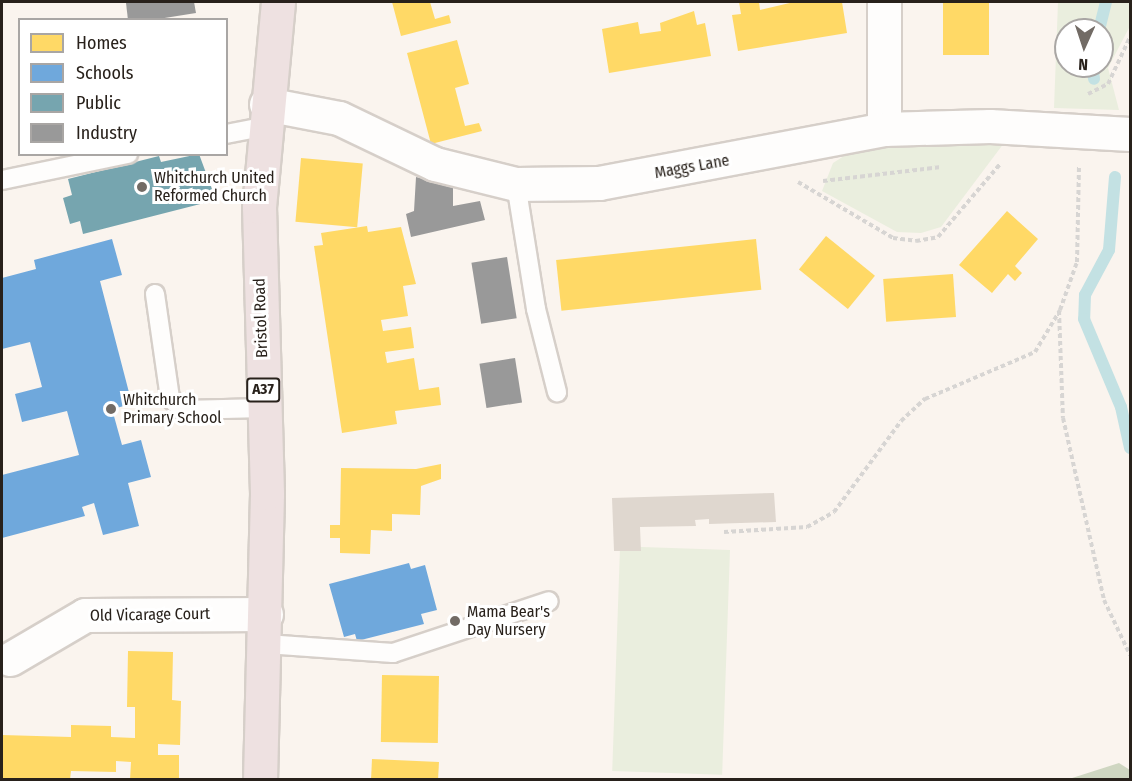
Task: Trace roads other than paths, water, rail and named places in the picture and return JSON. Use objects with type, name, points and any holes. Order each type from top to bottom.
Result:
[{"type":"highway","name":"Bristol Road","points":[[260,780],[266,629],[264,408],[258,247],[265,116],[278,2]]},
{"type":"street","points":[[884,2],[884,129]]},
{"type":"street","name":"Maggs Lane","points":[[265,116],[339,118],[390,147],[435,164],[516,184],[598,183],[884,129],[990,126],[1131,134]]},
{"type":"street","name":"Old Vicarage Court","points":[[10,659],[85,615],[266,629]]},
{"type":"lane","points":[[228,133],[265,116]]},
{"type":"lane","points":[[2,180],[118,156]]},
{"type":"lane","points":[[516,184],[536,309],[557,392]]},
{"type":"lane","points":[[155,294],[170,398],[183,410],[264,408]]},
{"type":"lane","points":[[266,629],[393,653],[549,601]]},
{"type":"waterway","points":[[1102,18],[1106,2]]},
{"type":"waterway","points":[[1115,177],[1109,250],[1085,295],[1084,319],[1121,407],[1130,448]]},
{"type":"place","name":"Whitchurch United Reformed Church","points":[[142,187]]},
{"type":"place","name":"Whitchurch Primary School","points":[[111,409]]},
{"type":"place","name":"Mama Bear's Day Nursery","points":[[455,621]]}]
